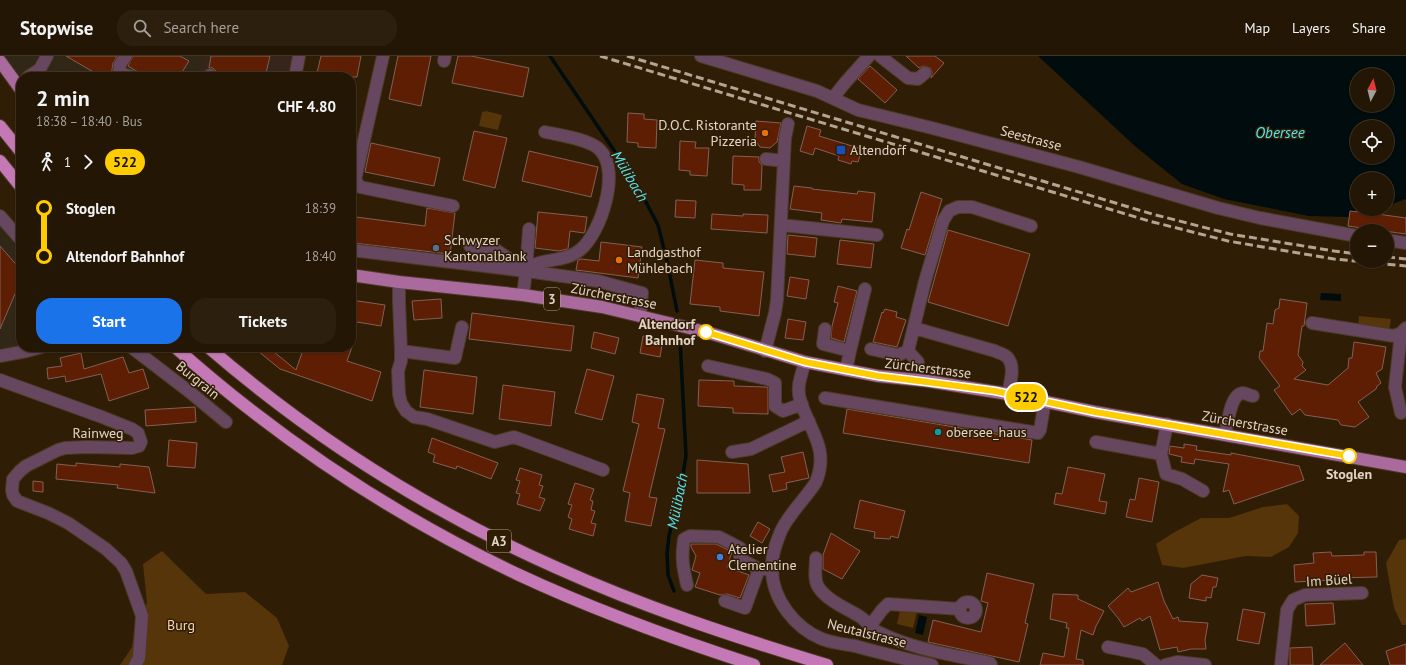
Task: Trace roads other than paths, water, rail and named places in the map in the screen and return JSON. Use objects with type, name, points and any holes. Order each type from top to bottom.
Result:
[{"type":"highway","points":[[0,126],[16,146]]},
{"type":"highway","points":[[0,161],[16,181]]},
{"type":"highway","name":"A3","points":[[181,352],[241,402],[316,458],[394,508],[447,538],[516,573],[596,609],[754,665]]},
{"type":"highway","name":"A3","points":[[214,352],[242,376],[348,454],[408,492],[480,531],[555,568],[655,608],[734,636],[827,665]]},
{"type":"main road","points":[[0,61],[16,74]]},
{"type":"main road","name":"Zürcherstrasse","points":[[356,276],[399,282],[523,295],[596,306],[706,332],[805,362],[878,376],[1008,394],[1095,412],[1406,467]]},
{"type":"street","points":[[36,72],[40,69],[47,56]]},
{"type":"street","points":[[118,72],[120,64],[126,56]]},
{"type":"street","points":[[296,72],[299,56]]},
{"type":"street","points":[[356,167],[383,56]]},
{"type":"street","name":"Seestrasse","points":[[701,56],[734,61],[817,91],[858,110],[1079,167],[1218,208],[1260,218],[1350,235]]},
{"type":"street","points":[[833,98],[869,56]]},
{"type":"street","points":[[880,56],[908,78],[918,79],[925,73]]},
{"type":"street","points":[[765,350],[777,300],[785,138],[788,124]]},
{"type":"street","points":[[526,271],[538,263],[563,258],[580,251],[593,236],[604,211],[608,195],[607,160],[600,149],[587,142],[545,132]]},
{"type":"street","points":[[766,159],[784,161]]},
{"type":"street","points":[[356,182],[360,187],[453,206]]},
{"type":"street","name":"Zürcherstrasse","points":[[871,349],[898,355],[908,351],[943,221],[949,211],[958,207],[972,208],[1031,226]]},
{"type":"street","points":[[0,216],[16,234]]},
{"type":"street","points":[[781,225],[877,235]]},
{"type":"street","points":[[523,295],[529,228]]},
{"type":"street","points":[[1394,241],[1406,243]]},
{"type":"street","points":[[470,246],[496,250],[526,271]]},
{"type":"street","points":[[356,251],[598,281],[642,293],[640,316]]},
{"type":"street","points":[[399,282],[401,351],[401,361],[398,371],[399,394],[401,403],[406,411],[414,417],[428,419],[495,442],[514,437],[603,470]]},
{"type":"street","points":[[846,370],[865,289]]},
{"type":"street","points":[[1312,323],[1394,336],[1403,330]]},
{"type":"street","points":[[401,351],[455,358],[462,327]]},
{"type":"street","name":"Zürcherstrasse","points":[[914,328],[995,351],[1006,356],[1011,363],[1012,374],[1008,394]]},
{"type":"street","points":[[825,329],[823,344],[850,351]]},
{"type":"street","points":[[1401,413],[1395,387],[1403,330]]},
{"type":"street","points":[[908,351],[918,362]]},
{"type":"street","points":[[0,356],[22,352]]},
{"type":"street","name":"Burgrain","points":[[138,352],[226,422]]},
{"type":"street","name":"Neutalstrasse","points":[[805,362],[799,384],[799,398],[817,439],[821,456],[819,474],[810,492],[782,529],[774,549],[772,568],[773,583],[782,604],[796,621],[812,633],[824,639],[932,665]]},
{"type":"street","points":[[708,366],[775,383],[775,406],[782,412],[802,404]]},
{"type":"street","name":"Rainweg","points":[[0,380],[102,416],[132,429],[140,436],[141,442],[139,446],[132,448],[86,447],[65,448],[58,450],[26,466],[16,475],[12,484],[13,495],[17,501],[48,513],[68,523],[106,549],[121,563],[126,571],[142,616],[139,658],[135,665]]},
{"type":"street","points":[[1225,434],[1231,404],[1236,396],[1243,393],[1252,396]]},
{"type":"street","points":[[825,398],[1038,433],[1040,430],[1045,401]]},
{"type":"street","points":[[732,452],[751,450],[809,421]]},
{"type":"street","points":[[1167,424],[1161,454],[1166,474],[1182,479],[1202,491]]},
{"type":"street","points":[[1096,442],[1161,454]]},
{"type":"street","points":[[687,585],[682,562],[684,539],[690,536],[719,537],[740,548],[740,559],[759,569],[772,568]]},
{"type":"street","name":"Neutalstrasse","points":[[816,558],[816,577],[818,587],[832,600],[861,617],[876,631],[921,647],[990,663],[996,662]]},
{"type":"street","points":[[725,601],[744,608],[759,569]]},
{"type":"street","name":"Im Büel","points":[[1281,665],[1287,610],[1293,600],[1304,595],[1362,592]]},
{"type":"street","name":"Neutalstrasse","points":[[870,626],[888,604],[960,609]]},
{"type":"street","points":[[1108,647],[1143,654],[1156,665]]},
{"type":"street","points":[[1165,665],[1177,662],[1205,665]]},
{"type":"water","name":"Obersee","points":[[1038,56],[1406,56],[1406,199],[1394,203],[1394,172],[1350,172],[1349,217],[1309,216],[1224,199],[1182,184],[1136,147]]},
{"type":"water","points":[[1321,293],[1341,294],[1341,301],[1320,300]]},
{"type":"water","points":[[919,615],[927,617],[923,635],[915,633]]},
{"type":"waterway","name":"Mülibach","points":[[550,56],[622,162],[639,189],[658,225],[677,311]]},
{"type":"waterway","name":"Mülibach","points":[[674,591],[668,575],[667,553],[669,536],[681,486],[686,456],[680,339]]},
{"type":"railway","points":[[600,56],[1149,221],[1228,241],[1334,259],[1406,266]]},
{"type":"railway","points":[[627,56],[1152,214],[1230,234],[1350,253]]},
{"type":"railway","points":[[1394,258],[1406,259]]},
{"type":"place","name":"D.O.C. Ristorante Pizzeria","points":[[765,133]]},
{"type":"place","name":"Altendorf","points":[[841,150]]},
{"type":"place","name":"Schwyzer Kantonalbank","points":[[436,248]]},
{"type":"place","name":"Landgasthof Mühlebach","points":[[619,260]]},
{"type":"place","name":"Altendorf Bahnhof","points":[[706,332]]},
{"type":"place","name":"obersee_haus","points":[[938,432]]},
{"type":"place","name":"Stoglen","points":[[1349,456]]},
{"type":"place","name":"Atelier Clementine","points":[[720,557]]},
{"type":"park label","name":"Burg","points":[[181,625]]}]
